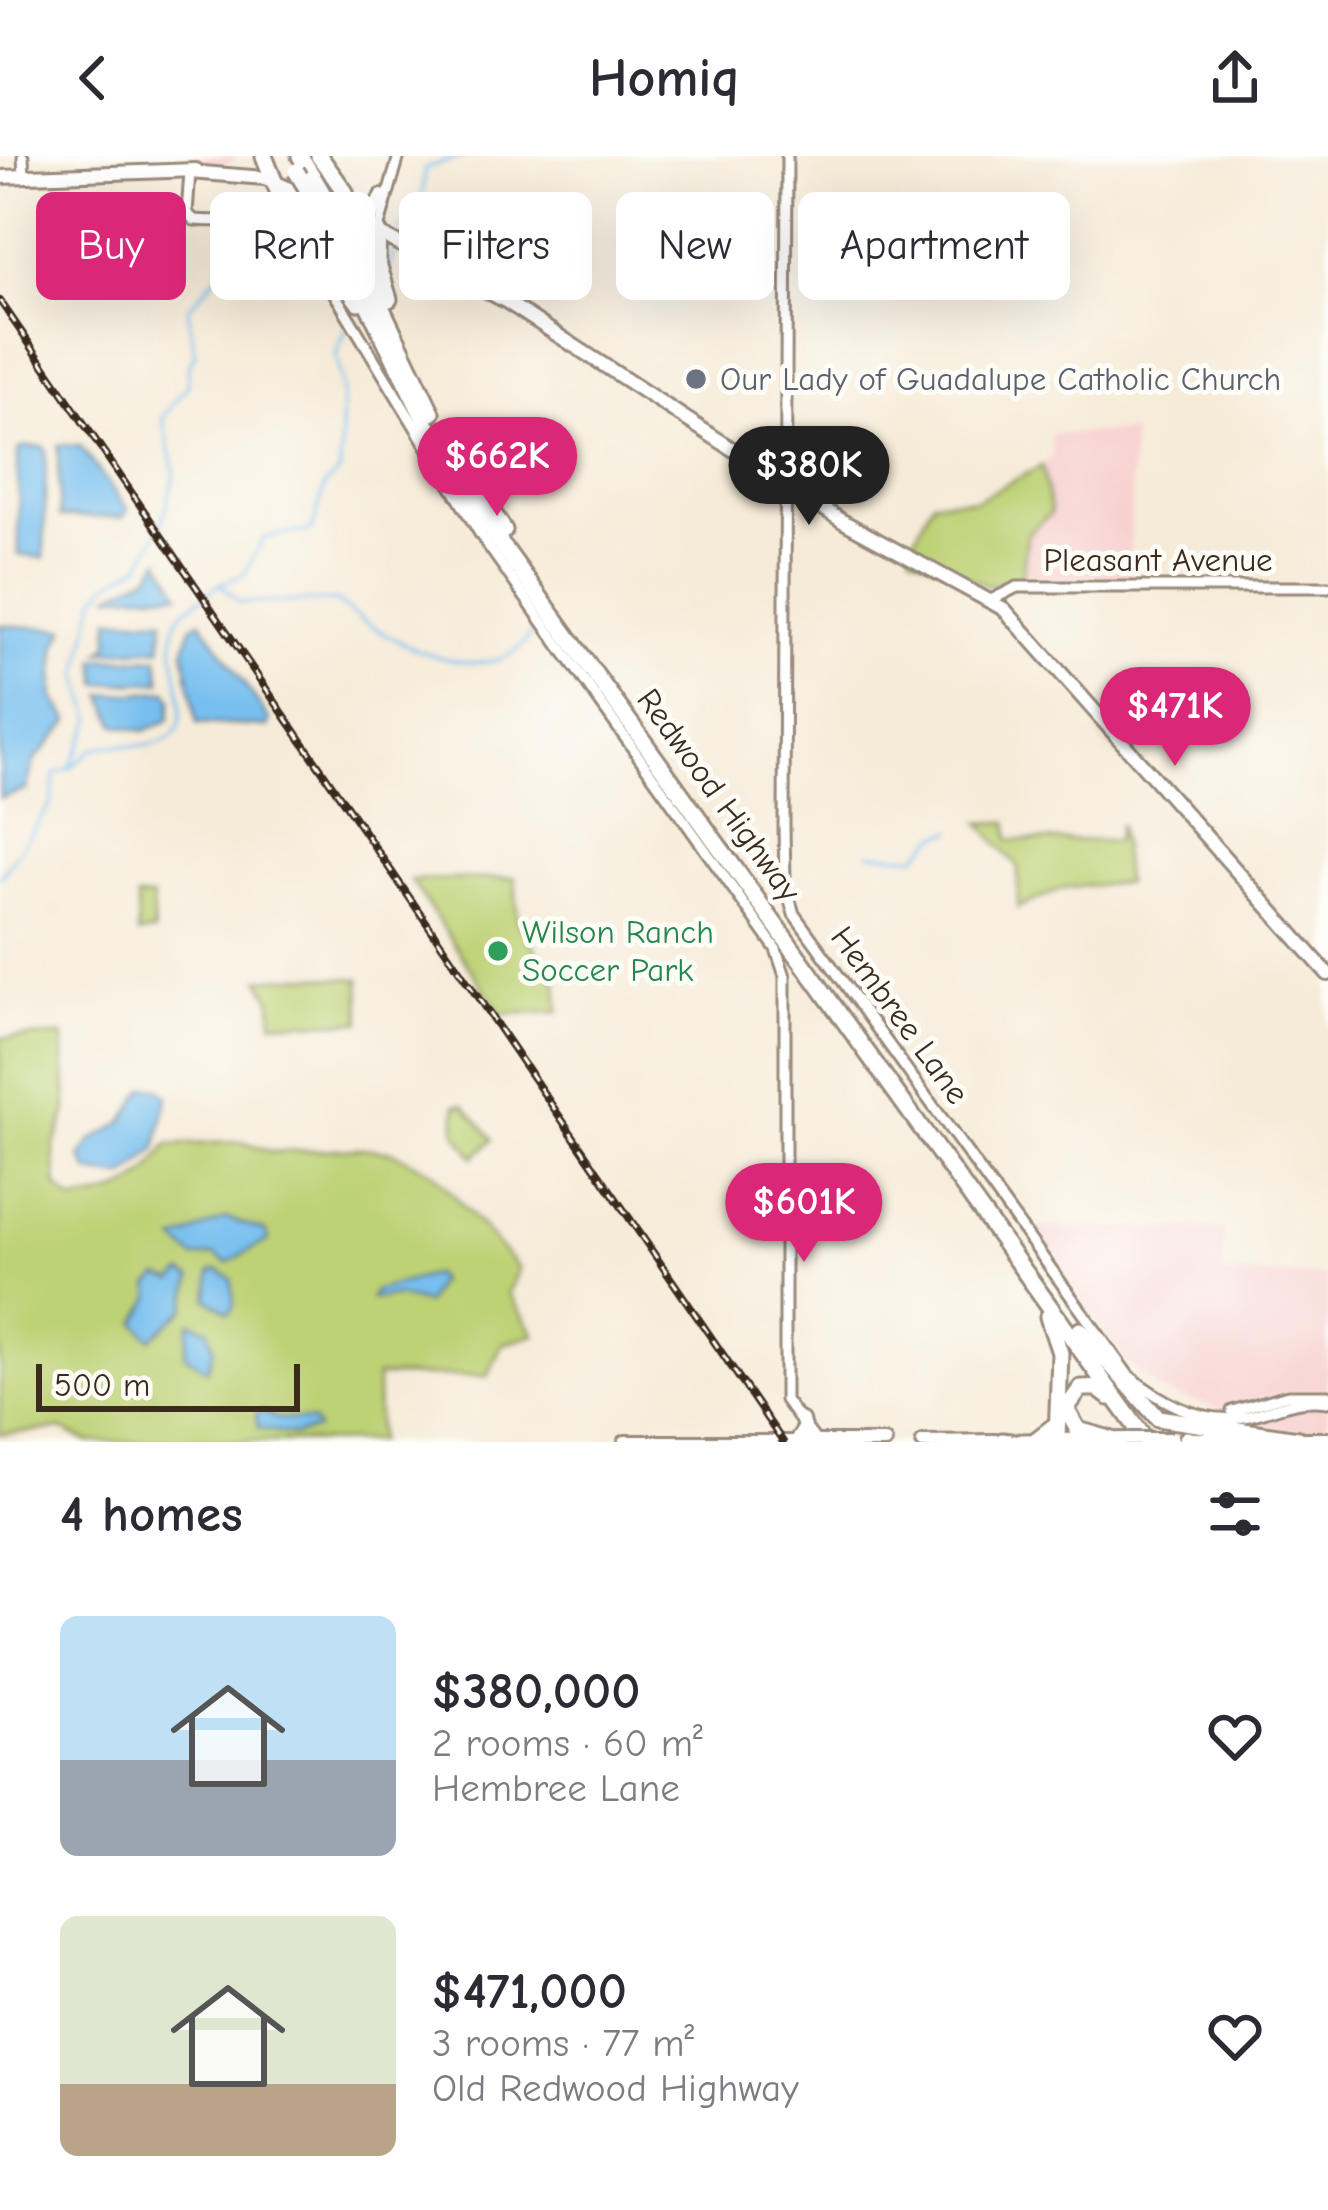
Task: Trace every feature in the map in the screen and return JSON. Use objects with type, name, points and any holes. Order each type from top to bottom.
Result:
[{"type":"highway","points":[[319,156],[345,192]]},
{"type":"highway","name":"Redwood Highway","points":[[294,161],[324,192]]},
{"type":"highway","name":"Redwood Highway","points":[[294,161],[313,177],[345,231],[423,406],[477,510],[1138,1436]]},
{"type":"highway","points":[[266,167],[286,208],[352,291],[423,406]]},
{"type":"highway","points":[[379,226],[382,281],[423,406]]},
{"type":"highway","name":"Redwood Highway","points":[[375,289],[423,406],[494,515],[1080,1330],[1179,1441]]},
{"type":"highway","points":[[1018,1262],[1059,1343],[1057,1432],[1036,1440]]},
{"type":"highway","points":[[1080,1330],[1158,1418],[1290,1441]]},
{"type":"highway","points":[[1110,1438],[1070,1423],[1067,1404],[1077,1389],[1100,1389],[1138,1436]]},
{"type":"main road","points":[[190,156],[190,172]]},
{"type":"main road","points":[[190,172],[266,167]]},
{"type":"main road","points":[[0,177],[266,167],[308,192]]},
{"type":"main road","points":[[375,210],[381,196]]},
{"type":"main road","points":[[375,225],[545,325],[925,570],[992,600],[1015,620],[1258,902],[1328,974]]},
{"type":"main road","points":[[375,225],[379,226]]},
{"type":"main road","points":[[784,479],[787,457]]},
{"type":"main road","points":[[797,1439],[804,1429],[802,1420]]},
{"type":"main road","points":[[1057,1432],[1179,1441],[1328,1439]]},
{"type":"main road","points":[[923,1442],[1036,1440]]},
{"type":"main road","points":[[625,1442],[885,1442]]},
{"type":"street","points":[[23,156],[24,176]]},
{"type":"street","points":[[379,226],[381,196],[396,156]]},
{"type":"street","points":[[379,226],[396,156]]},
{"type":"street","points":[[787,457],[788,156]]},
{"type":"street","points":[[190,172],[193,212],[208,219],[271,221],[305,244],[482,537],[776,949],[785,976],[785,1400],[815,1440]]},
{"type":"street","name":"Hembree Lane","points":[[784,479],[786,892],[803,928],[1121,1366],[1151,1394],[1205,1415],[1243,1417],[1263,1408],[1328,1399]]},
{"type":"street","name":"Pleasant Avenue","points":[[992,600],[1017,587],[1328,587]]},
{"type":"street","name":"Hembree Lane","points":[[1028,1238],[1124,1363],[1154,1389],[1187,1406],[1228,1412],[1288,1395],[1328,1399]]},
{"type":"street","points":[[1263,1408],[1288,1395]]},
{"type":"shaded area","points":[[136,156],[234,158],[231,163],[137,173]]},
{"type":"shaded area","points":[[1132,432],[1130,578],[1022,577],[1027,533],[1051,513],[1042,466],[1052,456],[1050,434]]},
{"type":"shaded area","points":[[1040,1227],[1223,1229],[1224,1275],[1328,1276],[1328,1393],[1297,1392],[1219,1409],[1161,1391],[1123,1360],[1030,1235]]},
{"type":"shaded area","points":[[1328,1405],[1328,1436],[1250,1424],[1249,1416],[1272,1407]]},
{"type":"green space","points":[[1042,466],[1051,513],[1027,534],[1022,577],[988,586],[912,555],[910,547],[933,500],[976,500]]},
{"type":"green space","points":[[1008,822],[1009,840],[1116,841],[1120,823],[1125,883],[1063,888],[1018,908],[1018,867],[980,823]]},
{"type":"green space","name":"Wilson Ranch Soccer Park","points":[[515,878],[518,922],[557,982],[559,1012],[501,1014],[411,880]]},
{"type":"green space","points":[[137,898],[152,898],[154,932],[138,934]]},
{"type":"green space","points":[[260,979],[360,979],[361,1022],[273,1022],[272,1001]]},
{"type":"green space","points":[[63,1036],[67,1111],[54,1147],[57,1187],[72,1201],[128,1187],[149,1170],[167,1145],[241,1142],[272,1152],[363,1148],[393,1152],[434,1173],[519,1269],[508,1293],[535,1335],[502,1344],[488,1376],[377,1376],[378,1441],[89,1442],[61,1429],[0,1434],[0,1038]]},
{"type":"green space","points":[[456,1105],[464,1105],[493,1139],[474,1157],[456,1133]]},
{"type":"water","points":[[58,445],[80,446],[128,510],[123,517],[60,517]]},
{"type":"water","points":[[44,447],[46,452],[44,558],[19,555],[18,450]]},
{"type":"water","points":[[160,559],[180,593],[109,595],[150,575]]},
{"type":"water","points":[[110,619],[164,619],[161,648],[101,652],[109,645]]},
{"type":"water","points":[[201,621],[270,721],[268,727],[197,723],[184,651],[192,625]]},
{"type":"water","points":[[0,625],[65,629],[56,647],[53,696],[70,721],[34,761],[26,790],[0,798]]},
{"type":"water","points":[[158,658],[161,682],[99,684],[96,660]]},
{"type":"water","points":[[167,691],[172,699],[169,720],[144,731],[116,725],[103,695]]},
{"type":"water","points":[[145,1088],[158,1088],[168,1096],[156,1150],[125,1177],[89,1172],[81,1157],[91,1141],[122,1123]]},
{"type":"water","points":[[226,1218],[265,1231],[269,1240],[227,1263],[215,1255],[195,1258],[176,1241]]},
{"type":"water","points":[[218,1270],[232,1279],[234,1307],[229,1313],[208,1299],[211,1272]]},
{"type":"water","points":[[183,1273],[192,1278],[186,1308],[151,1339],[137,1323],[152,1296],[150,1285],[159,1277],[174,1281]]},
{"type":"water","points":[[434,1274],[438,1280],[426,1304],[398,1296],[371,1299],[374,1291]]},
{"type":"water","points":[[190,1322],[208,1329],[214,1348],[207,1370],[185,1355]]},
{"type":"water","points":[[263,1410],[275,1418],[312,1421],[317,1429],[294,1435],[258,1428],[256,1415]]},
{"type":"waterway","points":[[423,192],[425,168],[465,156]]},
{"type":"waterway","points":[[388,273],[395,247]]},
{"type":"waterway","points":[[0,877],[52,803],[55,774],[69,769],[93,720],[79,676],[95,600],[108,584],[141,564],[161,526],[175,474],[163,417],[188,385],[188,366],[195,354],[188,309],[210,283]]},
{"type":"waterway","points":[[71,768],[95,748],[149,745],[174,734],[182,710],[173,645],[180,614],[220,584],[244,575],[264,538],[312,530],[325,485],[340,471],[342,389],[336,354],[348,325]]},
{"type":"waterway","points":[[220,584],[240,603],[336,601],[410,646],[469,663],[496,660],[519,648],[536,624],[562,659]]},
{"type":"waterway","points":[[869,853],[915,857],[937,836],[953,831]]},
{"type":"railway","points":[[0,301],[783,1442]]},
{"type":"place","name":"Our Lady of Guadalupe Catholic Church","points":[[696,379]]},
{"type":"place","name":"Wilson Ranch Soccer Park","points":[[498,951]]}]
